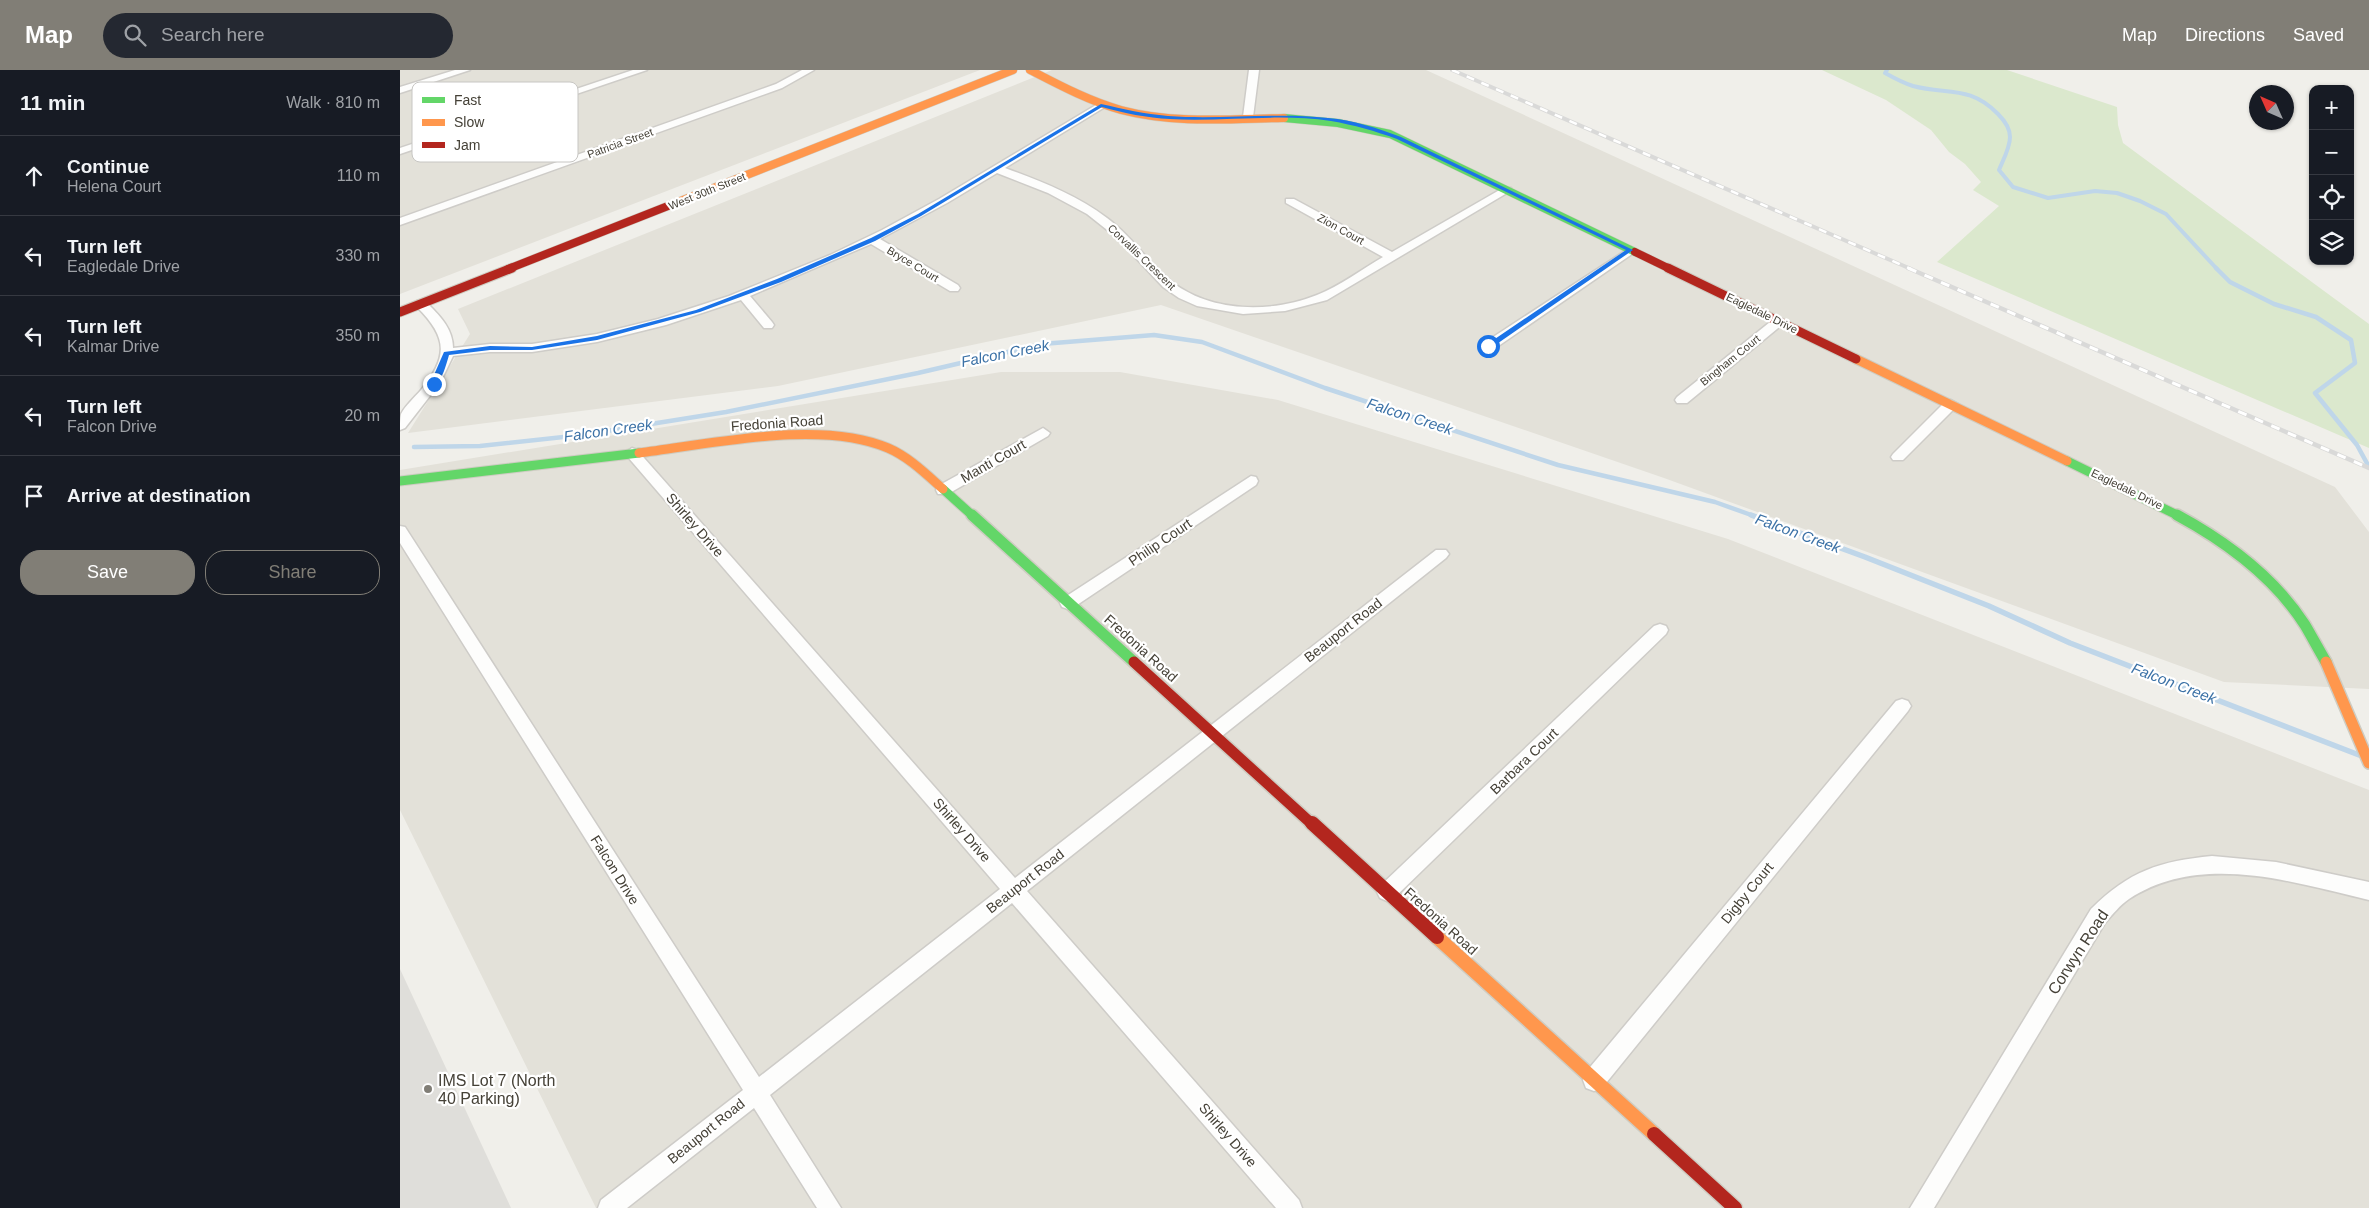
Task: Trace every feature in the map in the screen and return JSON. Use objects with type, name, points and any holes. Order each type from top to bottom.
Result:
[{"type":"street","points":[[426,82],[465,70]]},
{"type":"street","points":[[578,91],[642,70]]},
{"type":"street","name":"Patricia Street","points":[[578,158],[778,86],[809,70]]},
{"type":"street","name":"West 30th Street","points":[[400,312],[1013,70]]},
{"type":"street","name":"Eagledale Drive","points":[[1030,70],[1077,96],[1128,112],[1169,118],[1319,118],[1367,126],[1399,138],[2173,512],[2213,536],[2243,558],[2276,589],[2304,623],[2324,658],[2369,764]]},
{"type":"street","points":[[1248,118],[1254,70]]},
{"type":"street","points":[[400,90],[412,86]]},
{"type":"street","points":[[446,353],[490,348],[532,348],[597,338],[662,322],[743,295],[873,240],[920,215],[1101,105]]},
{"type":"street","points":[[400,151],[412,147]]},
{"type":"street","name":"Patricia Street","points":[[400,222],[567,162]]},
{"type":"street","name":"Corvallis Crescent","points":[[997,169],[1040,184],[1080,204],[1117,231],[1170,286],[1192,299],[1215,306],[1254,310],[1300,305],[1334,292],[1507,190]]},
{"type":"street","name":"Zion Court","points":[[1290,200],[1392,257]]},
{"type":"street","name":"Bryce Court","points":[[873,240],[954,288]]},
{"type":"street","points":[[1488,346],[1630,250]]},
{"type":"street","points":[[743,295],[768,325]]},
{"type":"street","points":[[400,425],[434,384],[446,353],[446,342],[442,328],[421,304]]},
{"type":"street","name":"Bingham Court","points":[[1682,400],[1779,321]]},
{"type":"street","points":[[1898,457],[1950,404]]},
{"type":"street","name":"Manti Court","points":[[944,490],[1043,433]]},
{"type":"street","name":"Fredonia Road","points":[[400,481],[783,435],[837,435],[864,439],[899,452],[917,465],[1735,1208]]},
{"type":"street","name":"Shirley Drive","points":[[632,453],[1291,1208]]},
{"type":"street","name":"Philip Court","points":[[1068,603],[1252,481]]},
{"type":"street","name":"Falcon Drive","points":[[400,531],[830,1208]]},
{"type":"street","name":"Beauport Road","points":[[610,1208],[756,1091],[1441,554]]},
{"type":"street","name":"Barbara Court","points":[[1387,892],[1660,630]]},
{"type":"street","name":"Digby Court","points":[[1594,1080],[1902,706]]},
{"type":"street","name":"Corwyn Road","points":[[1921,1208],[2098,916],[2122,892],[2145,879],[2181,868],[2231,865],[2276,870],[2369,891]]},
{"type":"shaded area","points":[[400,70],[980,70],[400,294]]},
{"type":"shaded area","points":[[1052,70],[1426,70],[2335,487],[2369,532],[2369,689],[2224,682],[1664,478],[1161,305],[778,386],[408,433],[470,334],[458,309]]},
{"type":"shaded area","points":[[1001,372],[1120,372],[1278,400],[1728,539],[2369,790],[2369,1208],[596,1208],[400,810],[400,470]]},
{"type":"shaded area","name":"IMS Lot 7 (North 40 Parking)","points":[[400,969],[511,1208],[400,1208]]},
{"type":"green space","points":[[1822,70],[2007,70],[2117,107],[2118,125],[2123,143],[2369,324],[2369,448],[1937,262],[1999,206],[1973,190],[1981,182],[1965,164],[1949,152],[1931,130],[1886,100]]},
{"type":"waterway","points":[[1887,70],[1885,73],[1913,86],[1968,95],[1988,105],[1998,114],[2006,125],[2010,137],[2008,150],[1999,170],[2013,187],[2048,198],[2095,191],[2117,193],[2140,201],[2166,214],[2217,269]]},
{"type":"waterway","points":[[2217,269],[2230,282],[2274,304],[2316,317],[2351,340],[2355,363],[2315,393],[2357,445],[2369,467]]},
{"type":"waterway","name":"Falcon Creek","points":[[414,447],[480,446],[582,435],[726,412],[918,373],[1042,344],[1154,335],[1202,342],[1325,388],[1558,465],[1715,502],[1754,516]]},
{"type":"waterway","name":"Falcon Creek","points":[[1751,515],[1865,557],[1989,606],[2070,643],[2359,755]]},
{"type":"railway","points":[[1452,70],[1911,269]]},
{"type":"railway","points":[[1908,268],[2369,468]]},
{"type":"traffic: fast","points":[[1284,118],[1338,123],[1390,134],[1635,252]]},
{"type":"traffic: fast","points":[[400,481],[639,453]]},
{"type":"traffic: fast","points":[[2067,461],[2181,517],[2216,539],[2248,563],[2278,591],[2304,624],[2326,662]]},
{"type":"traffic: fast","points":[[943,489],[1134,662]]},
{"type":"traffic: slow","points":[[673,204],[1013,70]]},
{"type":"traffic: slow","points":[[1030,70],[1097,102],[1141,114],[1182,119],[1284,118]]},
{"type":"traffic: slow","points":[[1856,359],[2067,461]]},
{"type":"traffic: slow","points":[[639,453],[795,435],[814,434],[851,437],[870,441],[896,452],[911,461],[943,489]]},
{"type":"traffic: slow","points":[[2326,662],[2369,763]]},
{"type":"traffic: slow","points":[[1437,937],[1654,1134]]},
{"type":"traffic: jam","points":[[400,312],[673,204]]},
{"type":"traffic: jam","points":[[1635,252],[1856,359]]},
{"type":"traffic: jam","points":[[1134,662],[1437,937]]},
{"type":"traffic: jam","points":[[1654,1134],[1735,1208]]},
{"type":"place","name":"IMS Lot 7 (North 40 Parking)","points":[[428,1089]]},
{"type":"route","points":[[434,384],[446,353],[473,349],[543,347],[597,338],[698,311],[779,281],[873,240],[920,215],[1101,105],[1128,112],[1169,118],[1302,117],[1330,119],[1367,126],[1399,138],[1630,250],[1488,346]]}]
